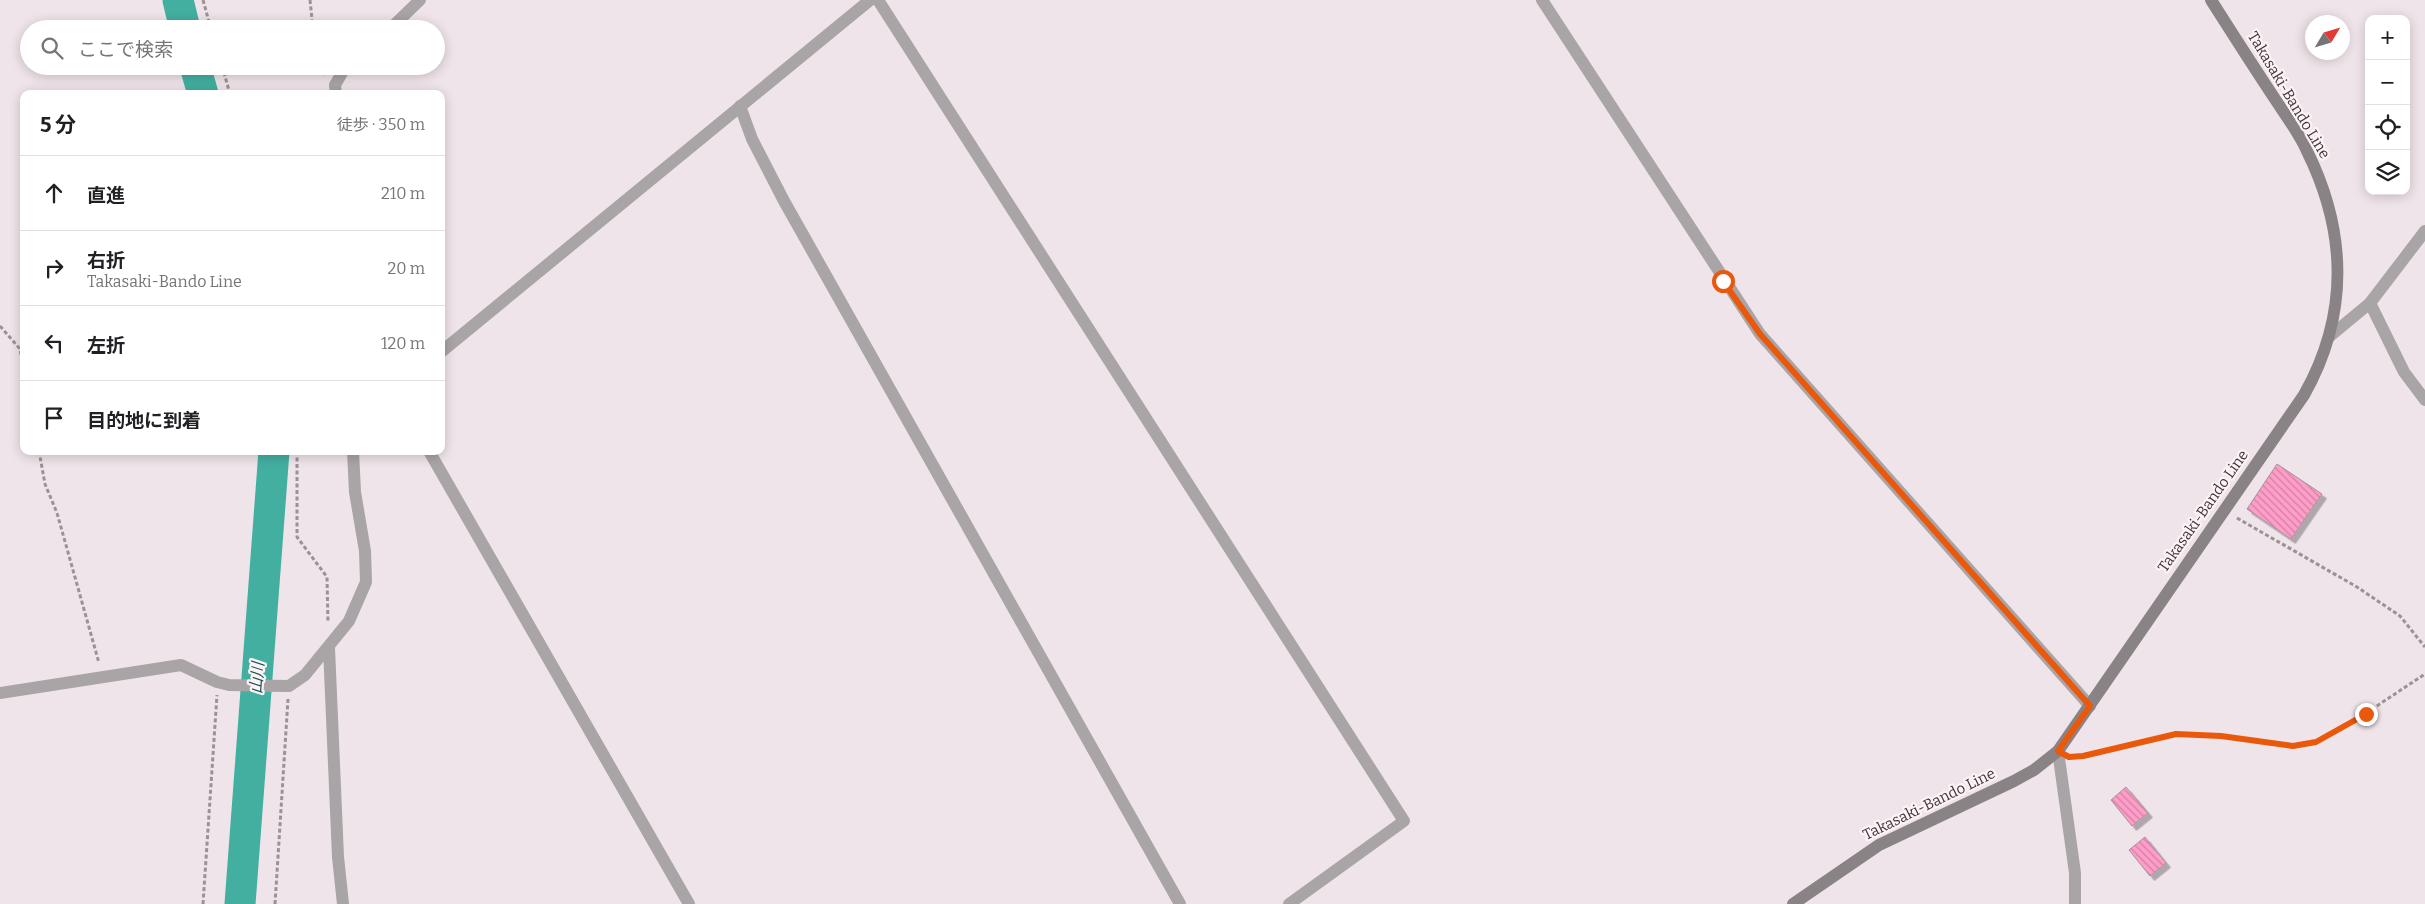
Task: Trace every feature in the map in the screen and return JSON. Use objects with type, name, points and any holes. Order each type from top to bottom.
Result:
[{"type":"main road","name":"Takasaki-Bando Line","points":[[1793,904],[1879,845],[2014,781],[2034,770],[2058,751],[2304,394],[2322,359],[2329,337],[2337,298],[2337,253],[2335,230],[2321,180],[2306,148],[2211,0]]},
{"type":"street","points":[[399,20],[420,0]]},
{"type":"street","points":[[445,349],[870,0]]},
{"type":"street","points":[[878,0],[1404,821],[1289,904]]},
{"type":"street","points":[[1542,0],[1760,334],[2090,706]]},
{"type":"street","points":[[336,90],[335,85],[341,75]]},
{"type":"street","points":[[740,106],[752,139],[784,201],[1040,651],[1180,904]]},
{"type":"street","points":[[2329,337],[2370,303],[2425,231]]},
{"type":"street","points":[[2370,303],[2404,372],[2425,400]]},
{"type":"street","points":[[0,693],[181,665],[224,684],[289,686],[305,675],[329,648],[349,621],[366,582],[365,551],[356,492],[353,455]]},
{"type":"street","points":[[430,455],[689,904]]},
{"type":"street","points":[[329,648],[338,857],[343,904]]},
{"type":"street","points":[[2058,751],[2075,873],[2075,904]]},
{"type":"path","points":[[203,0],[209,20]]},
{"type":"path","points":[[310,0],[312,20]]},
{"type":"path","points":[[225,75],[229,90]]},
{"type":"path","points":[[0,326],[20,349]]},
{"type":"path","points":[[40,455],[45,484],[57,513],[103,676]]},
{"type":"path","points":[[297,455],[297,538],[327,577],[329,648]]},
{"type":"path","points":[[2224,510],[2357,586],[2400,616],[2425,647]]},
{"type":"path","points":[[2058,751],[2069,757],[2083,756],[2176,734],[2221,736],[2293,746],[2316,742],[2351,723],[2425,674]]},
{"type":"path","points":[[203,904],[224,684]]},
{"type":"path","points":[[275,904],[289,686]]},
{"type":"building","points":[[2277,464],[2322,494],[2291,539],[2247,509]]},
{"type":"building","points":[[2126,787],[2148,813],[2132,826],[2111,800]]},
{"type":"building","points":[[2145,837],[2166,863],[2150,876],[2129,850]]},
{"type":"waterway","name":"山川","points":[[178,0],[183,20]]},
{"type":"waterway","name":"山川","points":[[198,75],[202,90]]},
{"type":"waterway","name":"山川","points":[[240,904],[274,455]]},
{"type":"route","points":[[1723,281],[1760,334],[2090,706],[2058,751],[2069,757],[2083,756],[2176,734],[2221,736],[2293,746],[2316,742],[2366,714]]}]
